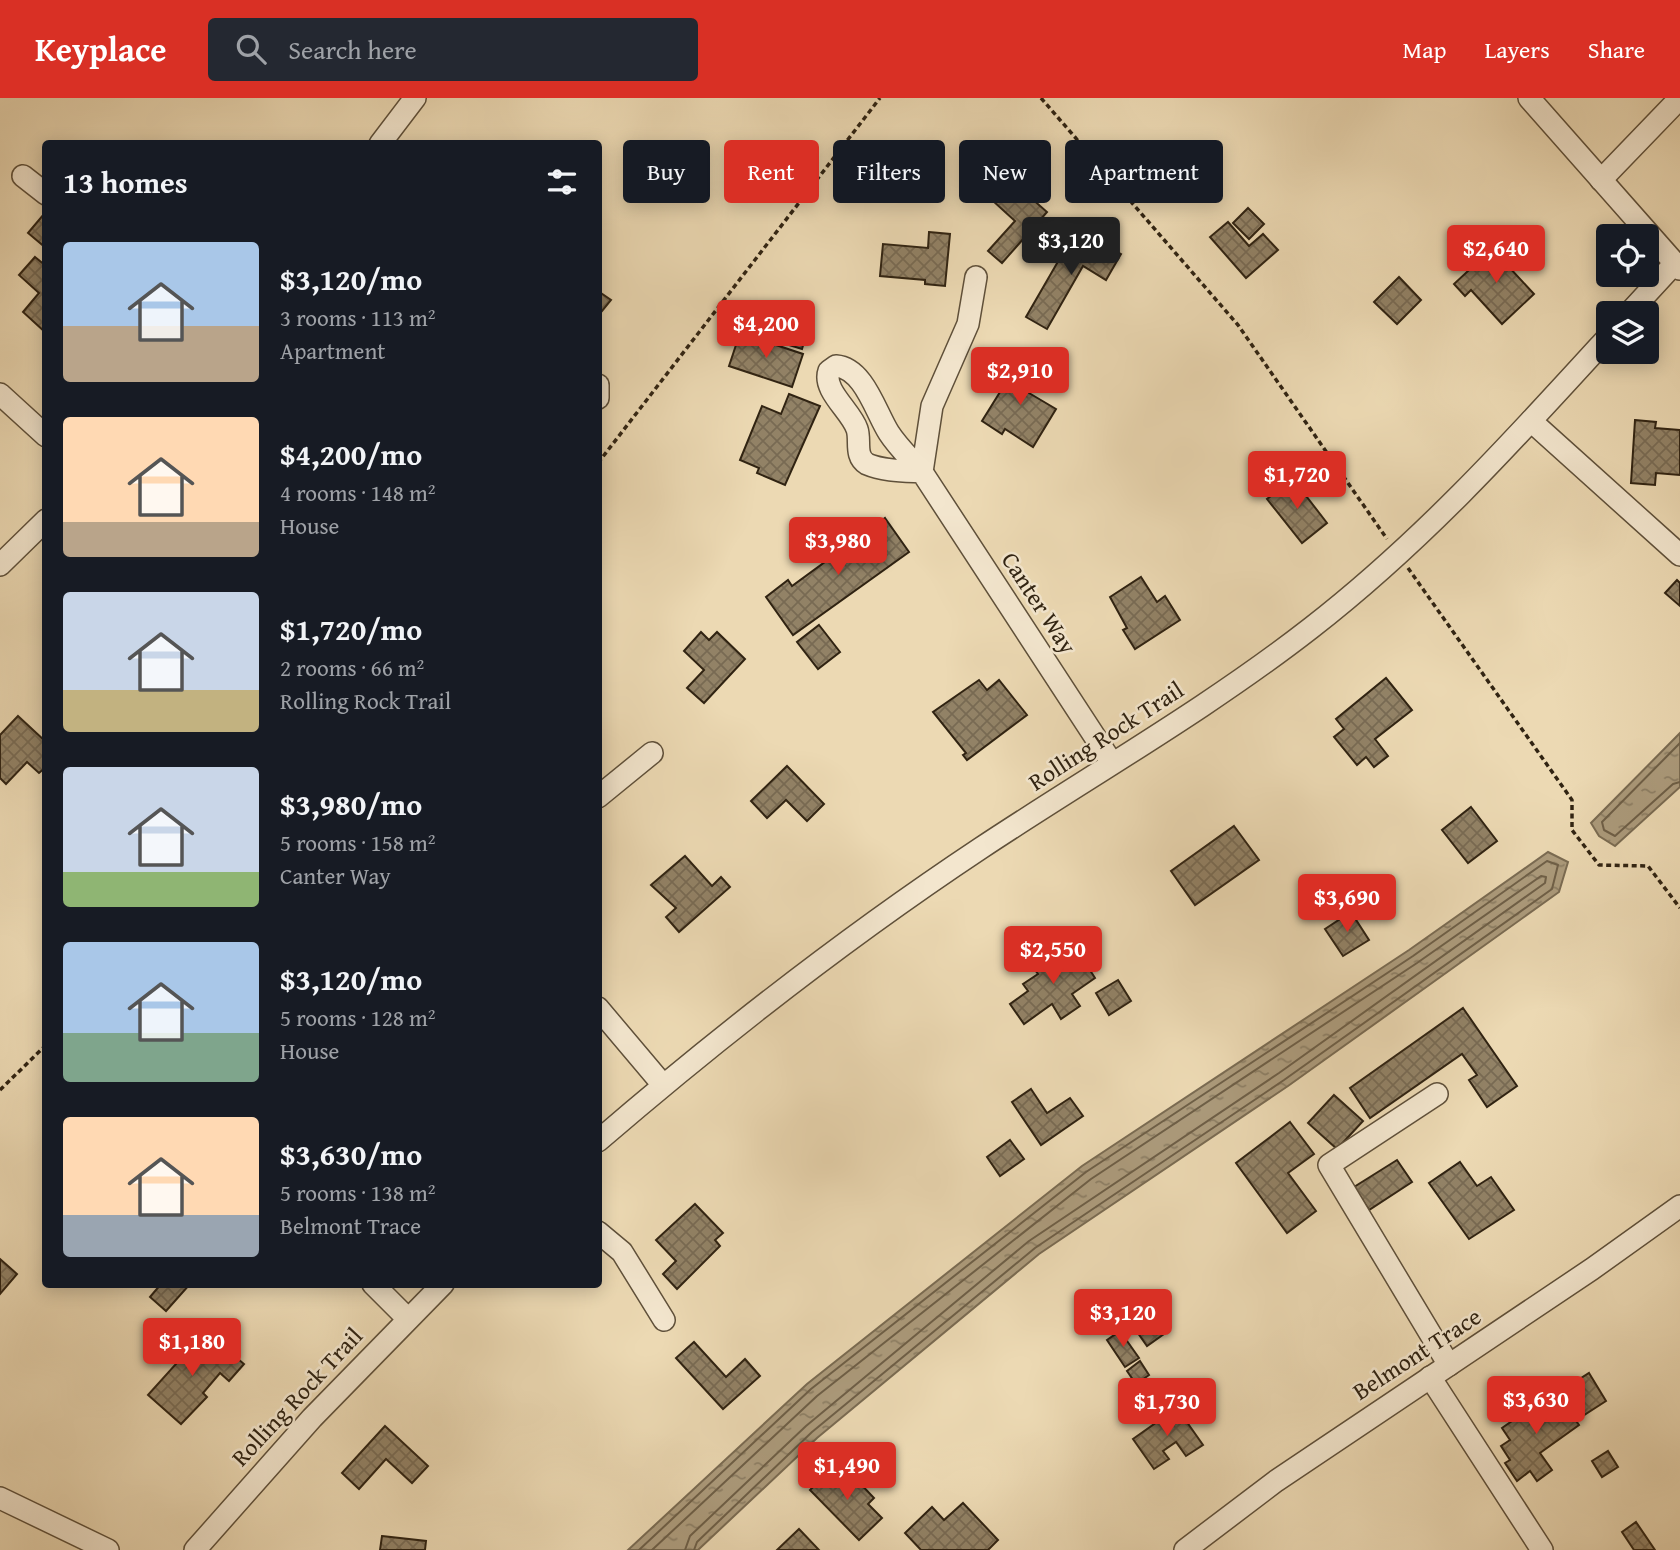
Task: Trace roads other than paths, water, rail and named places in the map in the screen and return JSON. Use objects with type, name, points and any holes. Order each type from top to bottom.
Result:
[{"type":"street","points":[[383,140],[415,98]]},
{"type":"street","points":[[1529,98],[1677,266],[1641,301]]},
{"type":"street","points":[[1601,180],[1680,98]]},
{"type":"street","points":[[23,176],[42,191]]},
{"type":"street","points":[[922,472],[932,405],[968,324],[976,277]]},
{"type":"street","name":"Rolling Rock Trail","points":[[602,1138],[663,1085],[864,929],[1257,668],[1310,629],[1399,555],[1485,471],[1596,350]]},
{"type":"street","name":"Canter Way","points":[[922,472],[868,464],[862,459],[857,429],[828,385],[828,372],[836,366],[842,366],[861,382],[891,436],[922,472],[1112,763]]},
{"type":"street","points":[[0,394],[42,432]]},
{"type":"street","points":[[1531,421],[1680,555]]},
{"type":"street","points":[[0,565],[42,524]]},
{"type":"street","points":[[602,794],[652,753]]},
{"type":"street","points":[[602,1012],[663,1085]]},
{"type":"street","points":[[1437,1094],[1329,1165],[1449,1366]]},
{"type":"street","name":"Belmont Trace","points":[[1185,1550],[1276,1481],[1449,1366],[1680,1206]]},
{"type":"street","points":[[602,1235],[622,1252],[664,1320]]},
{"type":"street","points":[[377,1288],[408,1319]]},
{"type":"street","name":"Rolling Rock Trail","points":[[195,1550],[312,1418],[439,1288]]},
{"type":"street","points":[[1430,1377],[1542,1550]]},
{"type":"street","points":[[0,1498],[108,1550]]},
{"type":"water","points":[[1680,733],[1680,787],[1615,846],[1599,836],[1591,823]]},
{"type":"water","points":[[1548,852],[1568,862],[1559,892],[1288,1086],[1039,1254],[817,1438],[698,1550],[628,1550],[807,1384],[1082,1166],[1409,950]]}]
